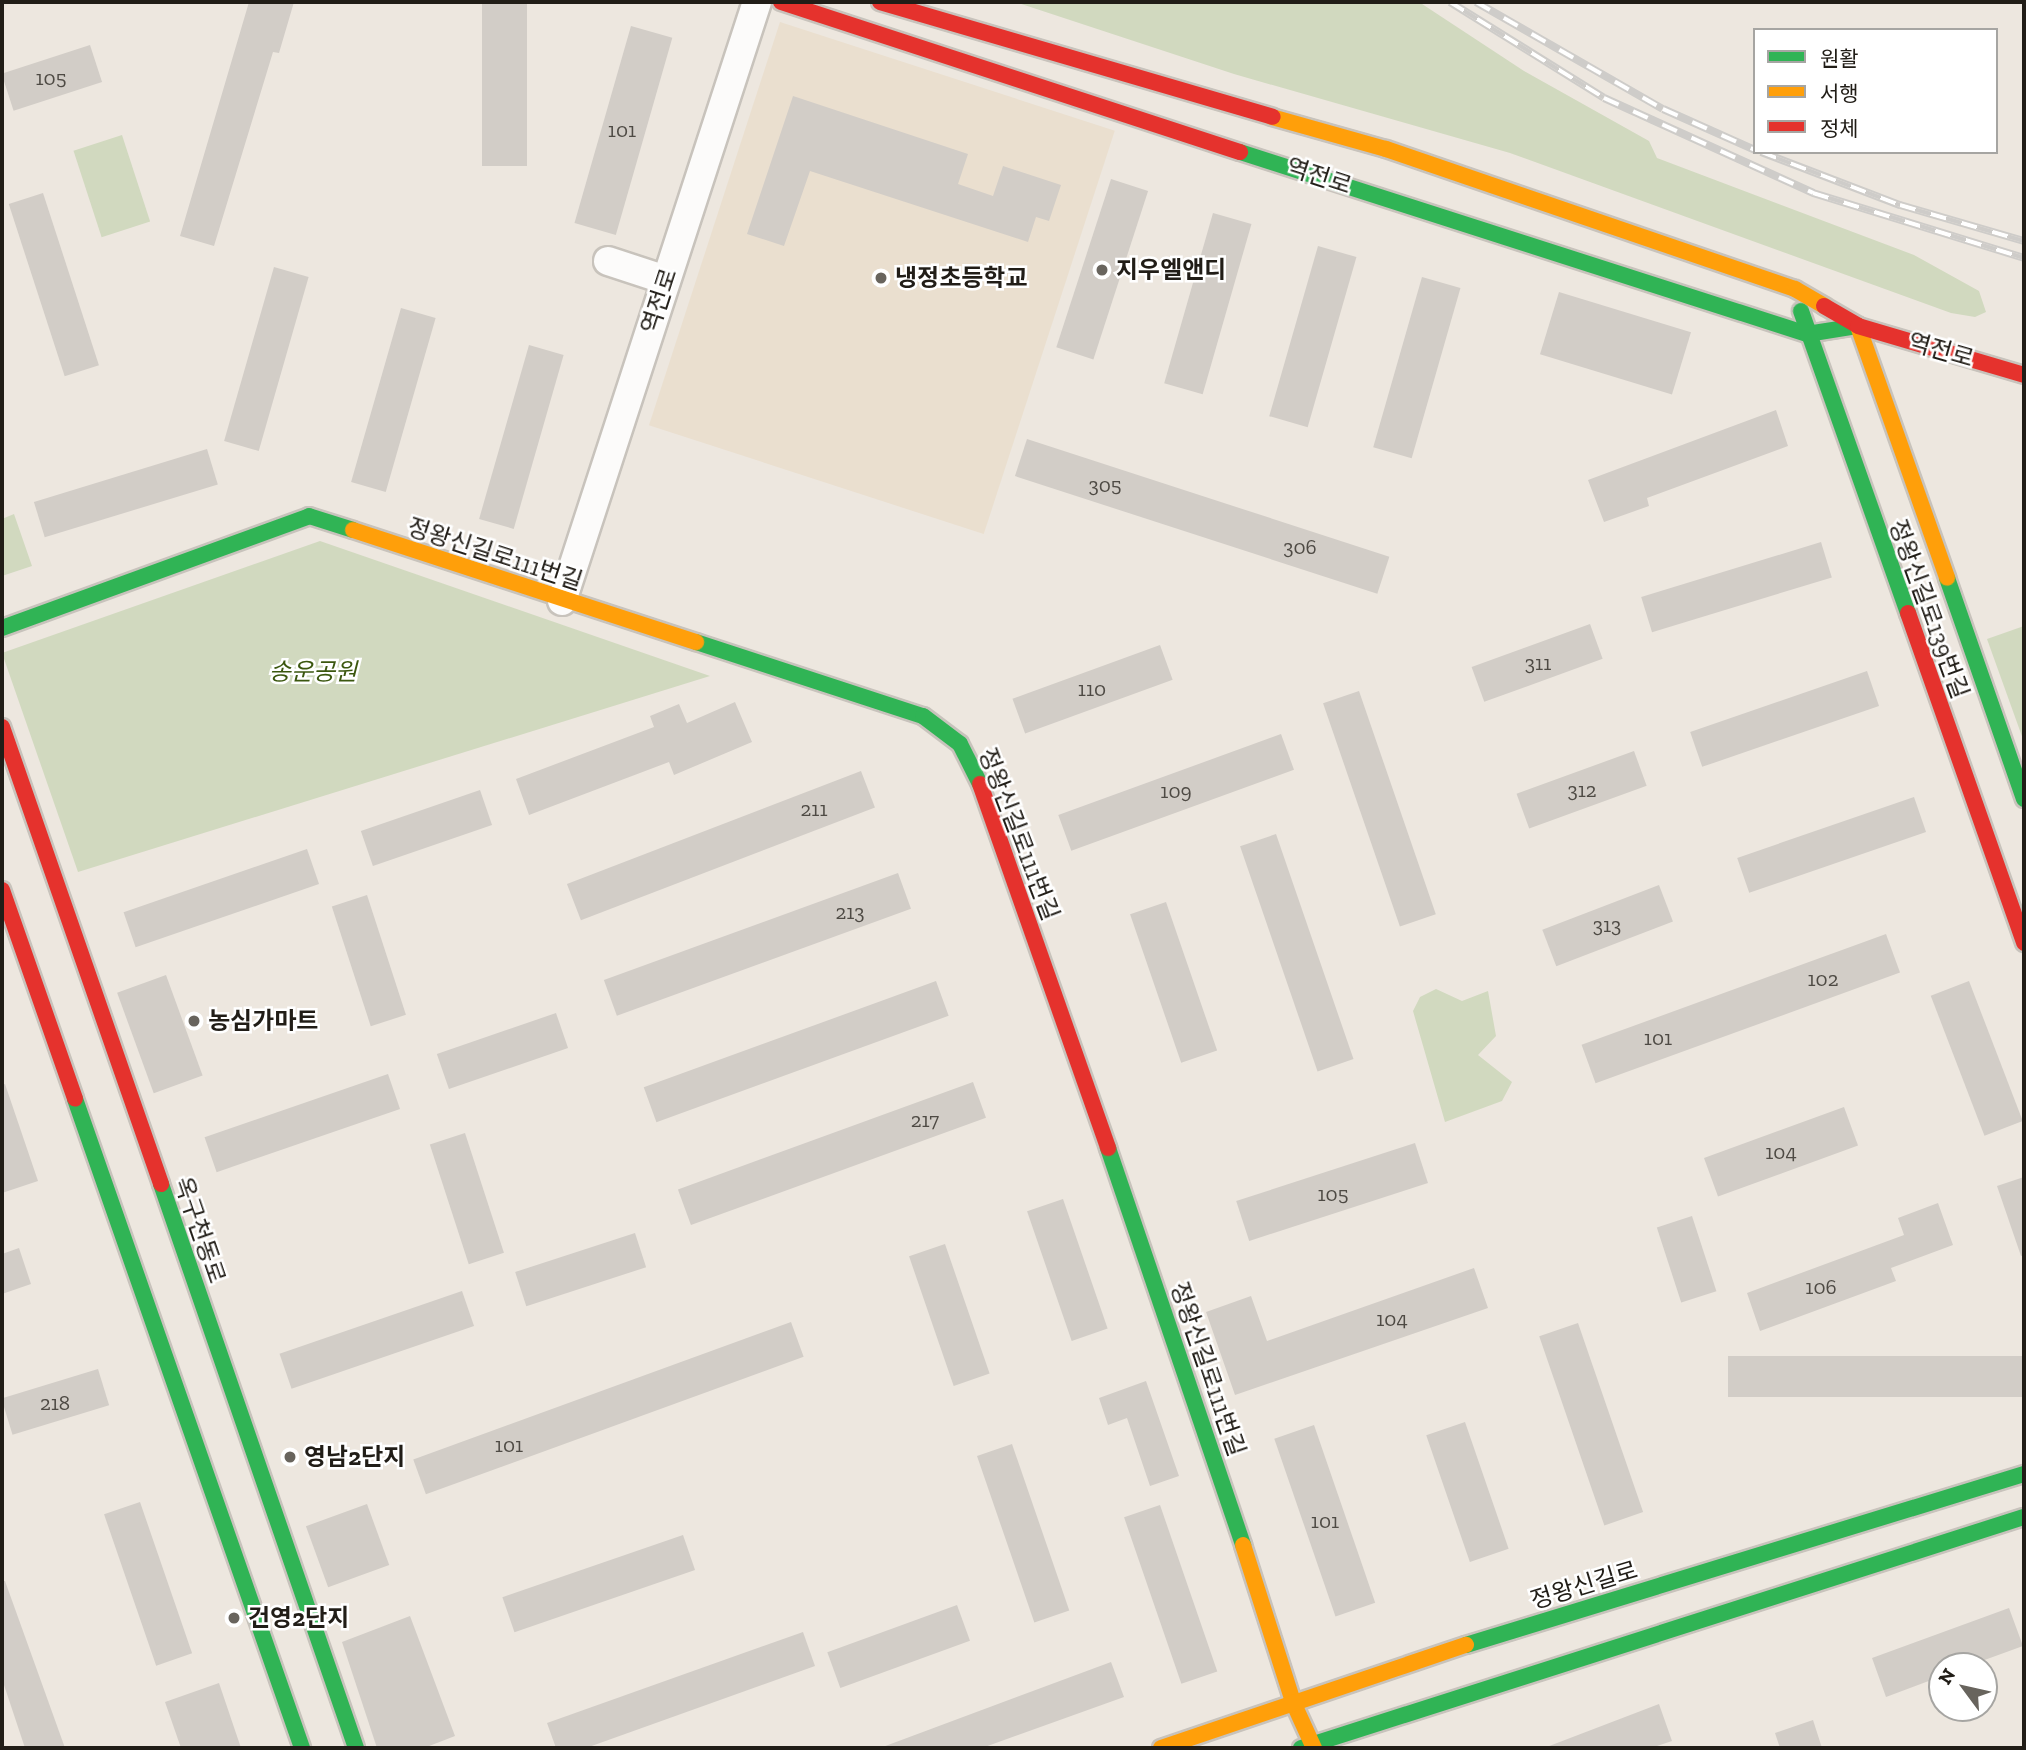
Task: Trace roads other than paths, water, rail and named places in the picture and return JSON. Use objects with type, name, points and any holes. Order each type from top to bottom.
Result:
[{"type":"street","name":"역전로","points":[[562,601],[757,2]]},
{"type":"street","name":"역전로","points":[[781,2],[1807,334],[1858,326]]},
{"type":"street","name":"역전로","points":[[880,2],[947,26],[1386,149],[1795,289],[1858,326],[2024,375]]},
{"type":"street","points":[[608,261],[666,281]]},
{"type":"street","name":"정왕신길로139번길","points":[[1795,289],[1807,334],[2024,943]]},
{"type":"street","name":"정왕신길로139번길","points":[[1858,326],[2024,799]]},
{"type":"street","name":"정왕신길로111번길","points":[[2,628],[309,516],[562,601],[923,716],[960,744],[984,791],[1196,1401],[1309,1747]]},
{"type":"street","name":"옥구천동로","points":[[2,727],[356,1748]]},
{"type":"street","points":[[2,890],[302,1748]]},
{"type":"street","name":"정왕신길로","points":[[1161,1748],[1293,1702],[2024,1474]]},
{"type":"street","points":[[1309,1747],[2024,1517]]},
{"type":"railway","points":[[1450,2],[1604,98],[1813,193],[2024,258]]},
{"type":"railway","points":[[1476,2],[1663,109],[1753,149]]},
{"type":"railway","points":[[1766,154],[1900,205],[2024,241]]},
{"type":"place","name":"지우엘앤디","points":[[1102,270]]},
{"type":"place","name":"냉정초등학교","points":[[881,278]]},
{"type":"place","name":"농심가마트","points":[[194,1021]]},
{"type":"place","name":"영남2단지","points":[[290,1457]]},
{"type":"place","name":"건영2단지","points":[[234,1618]]},
{"type":"park label","name":"송운공원","points":[[313,672]]}]
